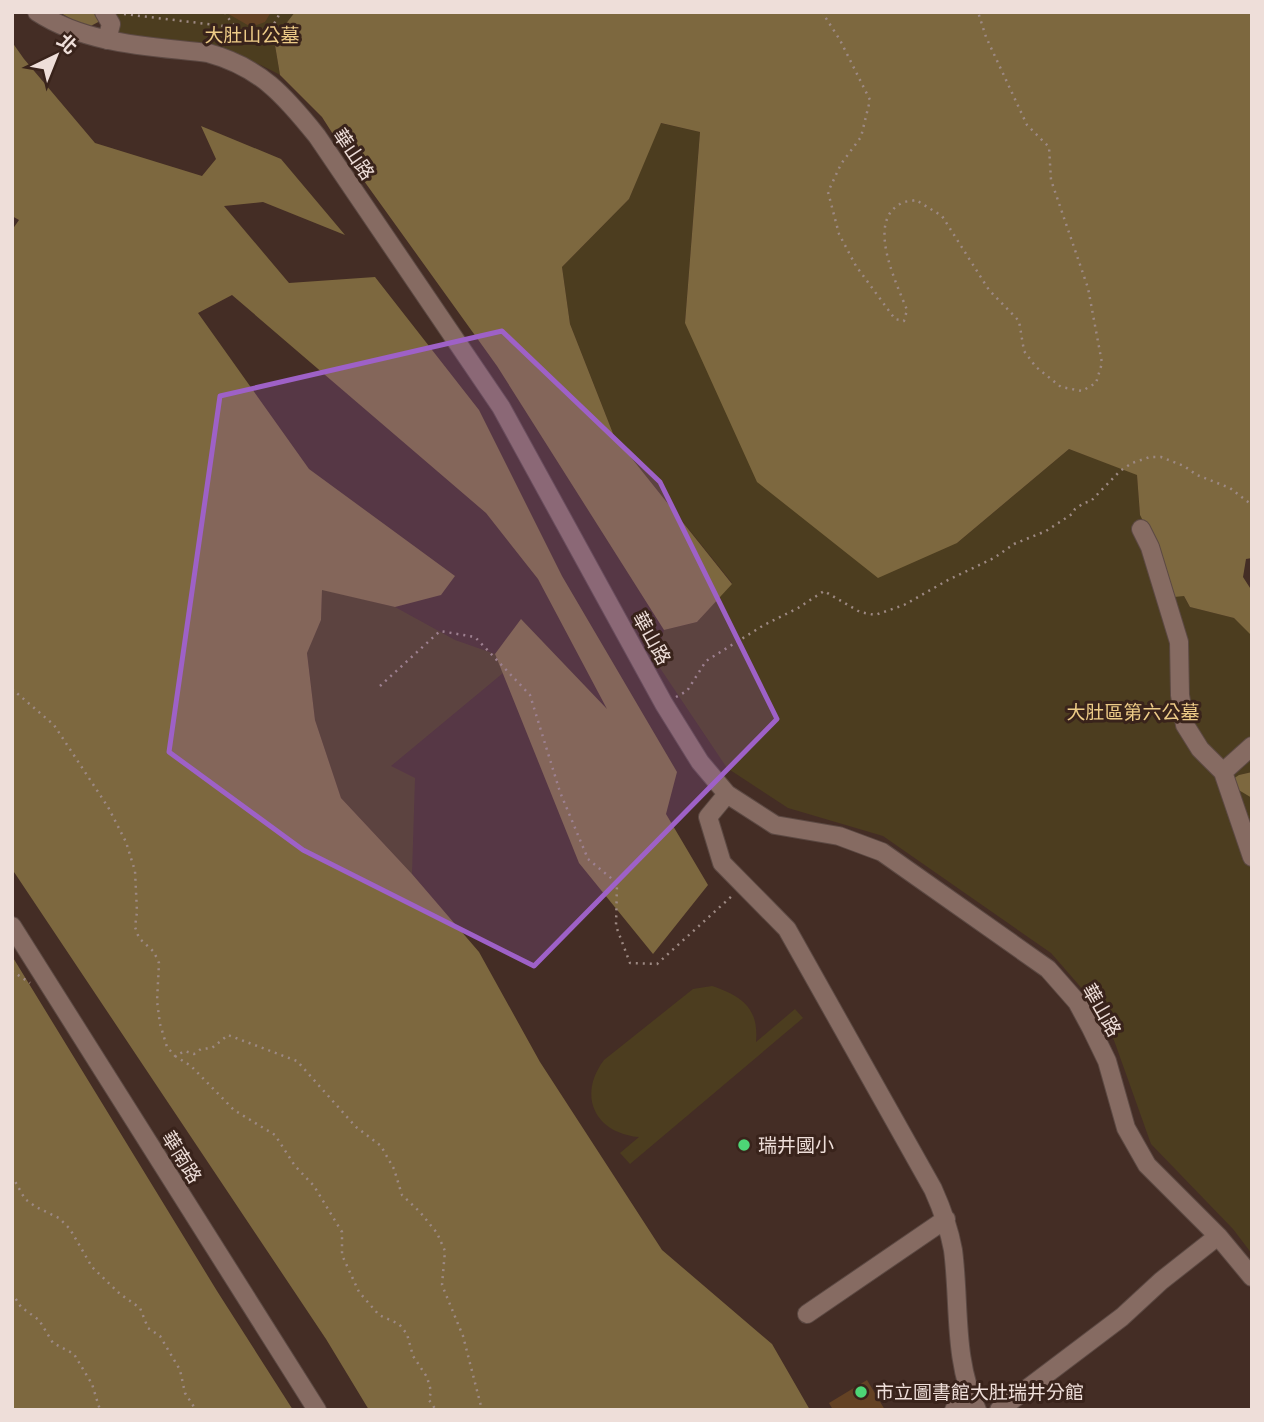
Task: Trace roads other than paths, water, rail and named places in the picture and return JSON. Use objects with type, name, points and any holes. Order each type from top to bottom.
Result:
[{"type":"street","name":"華山路","points":[[37,12],[96,39],[208,53],[225,58],[243,65],[265,79],[292,105],[317,136],[501,407],[664,704],[700,762],[727,794],[775,825],[839,836],[882,852],[1048,969],[1077,1002],[1091,1028],[1107,1061],[1126,1128],[1147,1165],[1218,1236],[1252,1277]]},
{"type":"street","points":[[104,12],[111,24],[107,40]]},
{"type":"street","points":[[1141,528],[1150,547],[1179,642],[1180,695],[1185,725],[1200,749],[1223,772],[1252,857]]},
{"type":"street","points":[[1223,772],[1252,746]]},
{"type":"street","points":[[727,794],[708,817],[722,863],[787,929],[933,1189],[946,1219],[953,1251],[962,1359],[974,1404],[954,1410]]},
{"type":"street","name":"華南路","points":[[12,926],[317,1410]]},
{"type":"street","points":[[807,1314],[946,1219]]},
{"type":"street","points":[[999,1410],[1122,1317],[1161,1281],[1218,1236]]},
{"type":"place","name":"瑞井國小","points":[[744,1145]]},
{"type":"place","name":"市立圖書館大肚瑞井分館","points":[[861,1392]]},
{"type":"park label","name":"大肚山公墓","points":[[252,35]]},
{"type":"park label","name":"大肚區第六公墓","points":[[1133,712]]}]
